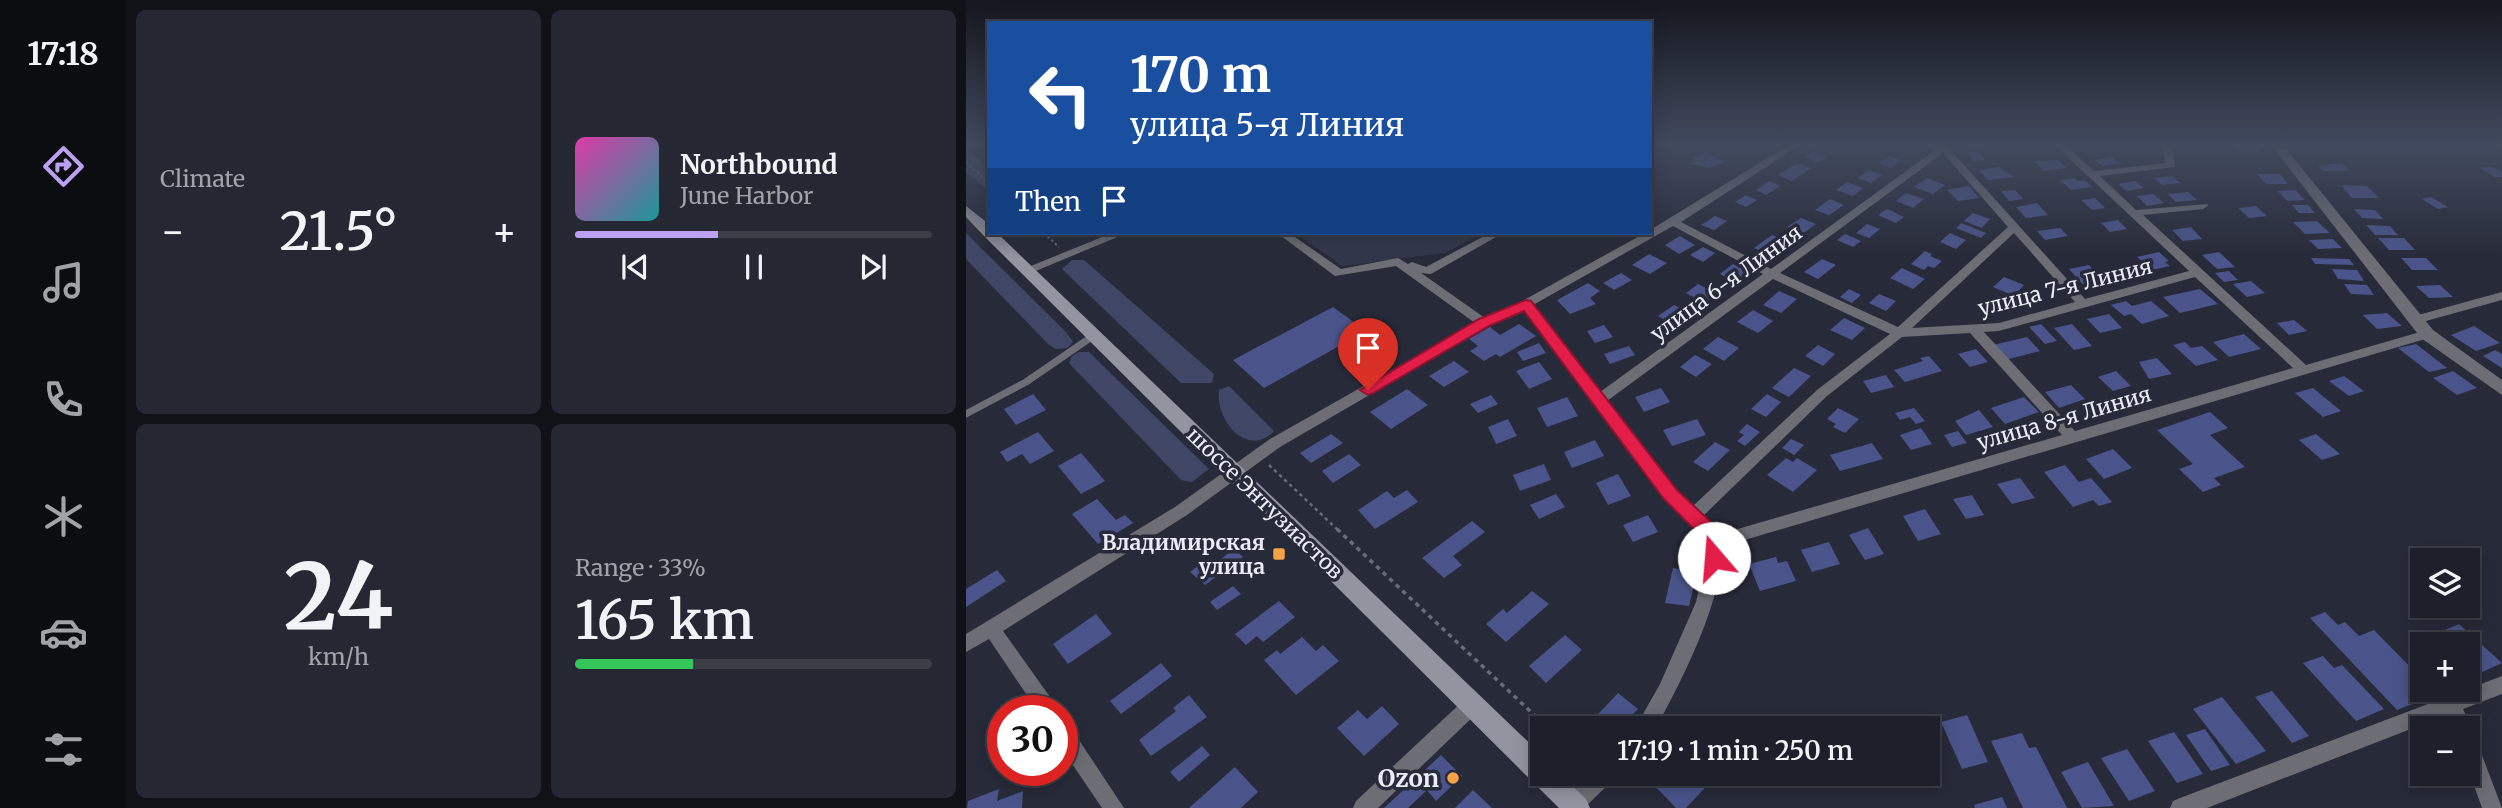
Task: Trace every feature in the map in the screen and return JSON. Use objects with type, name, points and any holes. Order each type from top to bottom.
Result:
[{"type":"main road","name":"шоссе Энтузиастов","points":[[966,210],[987,230]]},
{"type":"main road","name":"шоссе Энтузиастов","points":[[992,235],[1530,761]]},
{"type":"main road","name":"шоссе Энтузиастов","points":[[1555,786],[1575,806]]},
{"type":"street","points":[[1652,234],[1735,183]]},
{"type":"street","name":"улица 6-я Линия","points":[[1600,399],[1894,183]]},
{"type":"street","points":[[1974,183],[2083,304]]},
{"type":"street","points":[[2101,183],[2303,370]]},
{"type":"street","points":[[2307,183],[2427,334],[2502,389]]},
{"type":"street","points":[[2134,213],[2203,206]]},
{"type":"street","points":[[1673,222],[1772,274],[1899,333]]},
{"type":"street","points":[[1692,517],[1822,393],[1899,333],[2014,227]]},
{"type":"street","points":[[1027,270],[1116,235]]},
{"type":"street","points":[[1285,235],[1339,273],[1398,262],[1427,271],[1494,235]]},
{"type":"street","points":[[966,643],[1181,511],[1259,455],[1484,323],[1526,304],[1650,235]]},
{"type":"street","points":[[1398,262],[1484,323]]},
{"type":"street","name":"улица 7-я Линия","points":[[1899,333],[1975,330],[2024,321],[2197,272]]},
{"type":"street","points":[[2415,320],[2502,296]]},
{"type":"street","points":[[1526,304],[1671,495],[1707,530],[1713,542],[1714,558],[1705,603],[1667,690],[1652,716]]},
{"type":"street","points":[[1975,330],[2072,438]]},
{"type":"street","name":"улица 8-я Линия","points":[[1713,542],[2427,334]]},
{"type":"street","points":[[992,628],[1038,695]]},
{"type":"street","points":[[2180,808],[2502,685]]},
{"type":"street","points":[[2452,704],[2457,716]]},
{"type":"street","points":[[1363,808],[1472,705]]},
{"type":"street","points":[[1078,755],[1114,808]]},
{"type":"street","points":[[2480,776],[2492,808]]},
{"type":"street","points":[[1575,806],[1594,786]]},
{"type":"lane","points":[[966,414],[1026,382],[1094,335]]},
{"type":"path","points":[[1046,235],[1067,253]]},
{"type":"path","points":[[1259,455],[1535,716]]},
{"type":"shaded area","points":[[966,233],[1066,332],[1073,342],[1067,348],[1056,349],[1049,345],[966,259]]},
{"type":"shaded area","points":[[1299,235],[1479,235],[1445,253],[1342,266]]},
{"type":"shaded area","points":[[1072,260],[1084,260],[1214,374],[1212,383],[1181,383],[1062,269]]},
{"type":"shaded area","points":[[1079,352],[1089,352],[1209,469],[1192,482],[1181,480],[1069,363],[1072,356]]},
{"type":"shaded area","points":[[1229,386],[1274,431],[1264,439],[1253,441],[1235,432],[1222,413],[1219,402],[1219,390]]},
{"type":"building","points":[[1767,183],[1780,186],[1766,195],[1756,190]]},
{"type":"building","points":[[1846,183],[1863,188],[1853,196],[1836,190]]},
{"type":"building","points":[[1920,183],[1945,185],[1933,194],[1914,187]]},
{"type":"building","points":[[2063,183],[2088,183],[2092,187],[2071,190]]},
{"type":"building","points":[[2137,183],[2144,188],[2127,191],[2118,184]]},
{"type":"building","points":[[2341,185],[2367,186],[2379,198],[2352,198]]},
{"type":"building","points":[[1969,186],[1979,198],[1958,201],[1947,190]]},
{"type":"building","points":[[2015,190],[2023,199],[2009,201],[2001,191]]},
{"type":"building","points":[[2295,190],[2305,200],[2287,201],[2278,191]]},
{"type":"building","points":[[2188,192],[2197,200],[2176,202],[2168,194]]},
{"type":"building","points":[[1906,193],[1924,199],[1913,208],[1896,201]]},
{"type":"building","points":[[2153,194],[2164,203],[2147,206],[2137,196]]},
{"type":"building","points":[[1746,195],[1757,200],[1746,207],[1735,202]]},
{"type":"building","points":[[2431,197],[2448,207],[2438,209],[2422,199]]},
{"type":"building","points":[[2095,198],[2105,208],[2092,210],[2081,200]]},
{"type":"building","points":[[1830,199],[1844,205],[1829,215],[1815,210]]},
{"type":"building","points":[[2037,203],[2048,215],[2026,218],[2016,207]]},
{"type":"building","points":[[2292,205],[2308,205],[2315,213],[2299,213]]},
{"type":"building","points":[[2256,206],[2267,216],[2249,218],[2238,208]]},
{"type":"building","points":[[1887,209],[1904,217],[1896,223],[1878,215]]},
{"type":"building","points":[[2354,209],[2375,210],[2383,219],[2362,218]]},
{"type":"building","points":[[1973,213],[1990,219],[1982,228],[1964,221]]},
{"type":"building","points":[[1715,216],[1727,221],[1714,230],[1701,225]]},
{"type":"building","points":[[1801,218],[1816,224],[1802,234],[1787,227]]},
{"type":"building","points":[[2118,220],[2127,229],[2110,232],[2101,223]]},
{"type":"building","points":[[2317,221],[2330,233],[2305,234],[2293,222]]},
{"type":"building","points":[[1961,223],[1986,233],[1981,238],[1956,228]]},
{"type":"building","points":[[1867,224],[1880,229],[1869,238],[1856,233]]},
{"type":"building","points":[[2366,225],[2390,226],[2398,235],[2375,235]]},
{"type":"building","points":[[2191,227],[2202,239],[2183,241],[2172,230]]},
{"type":"building","points":[[2060,228],[2068,236],[2045,240],[2037,231]]},
{"type":"building","points":[[1950,233],[1966,240],[1956,249],[1940,242]]},
{"type":"building","points":[[1845,234],[1861,241],[1853,247],[1837,240]]},
{"type":"building","points":[[1772,235],[1790,242],[1772,256],[1754,248]]},
{"type":"building","points":[[1680,236],[1695,245],[1679,254],[1665,245]]},
{"type":"building","points":[[2378,238],[2404,238],[2415,250],[2389,250]]},
{"type":"building","points":[[2333,239],[2342,248],[2318,249],[2309,240]]},
{"type":"building","points":[[1703,247],[1715,253],[1703,262],[1690,255]]},
{"type":"building","points":[[1925,251],[1942,261],[1934,268],[1928,266],[1924,270],[1911,264]]},
{"type":"building","points":[[2159,252],[2169,261],[2165,262],[2170,266],[2152,270],[2137,257]]},
{"type":"building","points":[[2219,252],[2235,267],[2217,269],[2202,255]]},
{"type":"building","points":[[1649,254],[1667,263],[1650,274],[1632,265]]},
{"type":"building","points":[[2311,258],[2349,259],[2354,265],[2315,264]]},
{"type":"building","points":[[2401,258],[2426,258],[2438,270],[2412,270]]},
{"type":"building","points":[[1822,259],[1836,265],[1818,279],[1804,272]]},
{"type":"building","points":[[1733,264],[1749,272],[1735,282],[1720,274]]},
{"type":"building","points":[[2089,265],[2107,284],[2086,288],[2069,269]]},
{"type":"building","points":[[2129,265],[2140,275],[2122,279],[2111,269]]},
{"type":"building","points":[[1902,268],[1925,279],[1913,289],[1890,278]]},
{"type":"building","points":[[2332,269],[2357,270],[2364,281],[2338,279]]},
{"type":"building","points":[[2229,271],[2238,280],[2224,282],[2215,273]]},
{"type":"building","points":[[1621,273],[1632,280],[1614,290],[1603,283]]},
{"type":"building","points":[[2004,277],[2024,285],[2014,296],[1993,287]]},
{"type":"building","points":[[2251,281],[2265,293],[2247,297],[2233,284]]},
{"type":"building","points":[[1588,283],[1600,291],[1590,298],[1596,304],[1570,314],[1557,300]]},
{"type":"building","points":[[1698,284],[1717,294],[1704,303],[1686,293]]},
{"type":"building","points":[[2344,284],[2367,285],[2374,295],[2351,294]]},
{"type":"building","points":[[2440,285],[2453,297],[2429,298],[2416,286]]},
{"type":"building","points":[[1849,289],[1861,295],[1852,303],[1840,297]]},
{"type":"building","points":[[2200,289],[2218,304],[2180,313],[2163,297]]},
{"type":"building","points":[[1779,291],[1797,299],[1781,313],[1763,305]]},
{"type":"building","points":[[1879,294],[1896,301],[1886,311],[1869,303]]},
{"type":"building","points":[[2126,301],[2132,306],[2151,301],[2169,316],[2142,324],[2131,314],[2124,316],[2111,305]]},
{"type":"building","points":[[1674,305],[1691,314],[1674,325],[1658,316]]},
{"type":"building","points":[[1333,307],[1366,331],[1264,388],[1233,360]]},
{"type":"building","points":[[1753,310],[1773,321],[1758,333],[1737,322]]},
{"type":"building","points":[[2387,313],[2402,326],[2377,329],[2363,315]]},
{"type":"building","points":[[2109,314],[2122,328],[2100,333],[2087,319]]},
{"type":"building","points":[[1844,318],[1865,328],[1852,340],[1830,330]]},
{"type":"building","points":[[2294,320],[2307,331],[2289,335],[2277,323]]},
{"type":"building","points":[[1519,324],[1536,336],[1500,357],[1496,354],[1484,361],[1470,351],[1478,346],[1469,339],[1490,327],[1500,335]]},
{"type":"building","points":[[2041,324],[2057,341],[2045,344],[2029,327]]},
{"type":"building","points":[[2072,324],[2092,346],[2074,350],[2054,328]]},
{"type":"building","points":[[1604,325],[1613,337],[1595,343],[1587,331]]},
{"type":"building","points":[[2474,326],[2500,343],[2476,351],[2451,335]]},
{"type":"building","points":[[2244,334],[2261,349],[2229,357],[2213,342]]},
{"type":"building","points":[[1718,337],[1739,348],[1724,361],[1703,349]]},
{"type":"building","points":[[2027,337],[2040,351],[2005,360],[1993,345]]},
{"type":"building","points":[[2185,342],[2191,348],[2202,346],[2218,360],[2196,366],[2173,345]]},
{"type":"building","points":[[1539,343],[1546,353],[1523,361],[1517,352]]},
{"type":"building","points":[[2416,344],[2447,368],[2429,372],[2398,348]]},
{"type":"building","points":[[1818,345],[1835,354],[1823,366],[1805,356]]},
{"type":"building","points":[[1629,346],[1635,355],[1610,364],[1604,354]]},
{"type":"building","points":[[1976,349],[1988,362],[1970,367],[1958,354]]},
{"type":"building","points":[[2495,350],[2502,354],[2502,368],[2483,356]]},
{"type":"building","points":[[1695,355],[1712,364],[1696,377],[1680,367]]},
{"type":"building","points":[[1929,356],[1942,371],[1905,382],[1894,370],[1923,361],[1920,358]]},
{"type":"building","points":[[2157,358],[2172,374],[2149,379],[2139,362]]},
{"type":"building","points":[[1454,361],[1469,372],[1444,387],[1429,376]]},
{"type":"building","points":[[1539,362],[1552,379],[1529,389],[1516,371]]},
{"type":"building","points":[[1794,368],[1811,376],[1789,397],[1772,388]]},
{"type":"building","points":[[2116,371],[2131,386],[2113,391],[2098,377]]},
{"type":"building","points":[[2453,371],[2477,388],[2457,395],[2433,378]]},
{"type":"building","points":[[1886,375],[1894,387],[1871,393],[1863,381]]},
{"type":"building","points":[[2344,376],[2364,391],[2349,396],[2329,381]]},
{"type":"building","points":[[2071,385],[2085,399],[2059,408],[2045,392]]},
{"type":"building","points":[[1661,388],[1670,402],[1644,412],[1635,397]]},
{"type":"building","points":[[2313,388],[2341,411],[2323,417],[2295,393]]},
{"type":"building","points":[[1407,389],[1428,405],[1391,429],[1370,412]]},
{"type":"building","points":[[1033,394],[1046,410],[1016,425],[1004,409]]},
{"type":"building","points":[[1767,394],[1781,402],[1766,417],[1751,409]]},
{"type":"building","points":[[1491,395],[1498,404],[1478,413],[1470,404]]},
{"type":"building","points":[[1567,397],[1578,416],[1547,427],[1537,408]]},
{"type":"building","points":[[2024,397],[2039,412],[2005,424],[1991,408]]},
{"type":"building","points":[[1838,408],[1859,419],[1845,433],[1833,427],[1836,424],[1827,419]]},
{"type":"building","points":[[1914,408],[1925,421],[1916,424],[1910,417],[1900,420],[1895,413]]},
{"type":"building","points":[[1979,410],[1993,427],[1966,435],[1955,421]]},
{"type":"building","points":[[2210,412],[2228,428],[2210,435],[2245,467],[2214,478],[2221,485],[2203,492],[2179,469],[2193,464],[2157,430]]},
{"type":"building","points":[[1508,419],[1517,436],[1496,444],[1488,427]]},
{"type":"building","points":[[1697,419],[1706,435],[1672,446],[1663,430]]},
{"type":"building","points":[[1747,424],[1760,432],[1745,446],[1737,441],[1744,435],[1739,432]]},
{"type":"building","points":[[1921,428],[1932,444],[1911,450],[1900,435]]},
{"type":"building","points":[[1958,431],[1967,443],[1952,447],[1944,435]]},
{"type":"building","points":[[1038,432],[1054,451],[1030,464],[1022,454],[1007,462],[1000,452]]},
{"type":"building","points":[[1331,434],[1343,443],[1311,463],[1300,453]]},
{"type":"building","points":[[2316,434],[2340,454],[2322,460],[2299,440]]},
{"type":"building","points":[[1791,439],[1804,445],[1794,455],[1782,448]]},
{"type":"building","points":[[1595,440],[1604,456],[1572,468],[1564,452]]},
{"type":"building","points":[[1715,442],[1730,450],[1708,471],[1693,462]]},
{"type":"building","points":[[1872,443],[1883,459],[1840,471],[1830,455]]},
{"type":"building","points":[[2113,449],[2132,468],[2104,479],[2086,459]]},
{"type":"building","points":[[1081,453],[1105,481],[1081,494],[1058,466]]},
{"type":"building","points":[[1349,454],[1361,465],[1333,483],[1322,471]]},
{"type":"building","points":[[1786,458],[1793,462],[1797,458],[1817,470],[1793,492],[1767,475]]},
{"type":"building","points":[[1544,464],[1551,480],[1520,491],[1513,475]]},
{"type":"building","points":[[2065,465],[2079,482],[2091,478],[2112,502],[2099,506],[2093,500],[2073,507],[2044,472]]},
{"type":"building","points":[[1618,474],[1631,496],[1608,505],[1596,483]]},
{"type":"building","points":[[2020,478],[2035,498],[2012,504],[1997,484]]},
{"type":"building","points":[[1407,490],[1418,502],[1375,529],[1358,510],[1387,491],[1394,498]]},
{"type":"building","points":[[1556,494],[1565,507],[1539,519],[1530,505]]},
{"type":"building","points":[[1972,495],[1984,515],[1966,519],[1953,499]]},
{"type":"building","points":[[1097,499],[1116,520],[1125,515],[1133,523],[1098,544],[1072,514]]},
{"type":"building","points":[[1925,509],[1941,534],[1918,541],[1903,516]]},
{"type":"building","points":[[1648,515],[1658,532],[1633,542],[1623,525]]},
{"type":"building","points":[[1472,521],[1485,532],[1453,556],[1462,565],[1444,578],[1422,558]]},
{"type":"building","points":[[1868,528],[1884,554],[1865,560],[1849,535]]},
{"type":"building","points":[[1829,542],[1840,564],[1812,572],[1801,550]]},
{"type":"building","points":[[1234,549],[1243,557],[1205,585],[1190,572],[1207,559],[1213,565]]},
{"type":"building","points":[[1776,557],[1778,563],[1787,561],[1796,581],[1760,591],[1749,564]]},
{"type":"building","points":[[1673,568],[1697,572],[1689,606],[1665,603]]},
{"type":"building","points":[[997,570],[1006,581],[966,607],[966,589]]},
{"type":"building","points":[[1233,586],[1241,594],[1217,610],[1210,602]]},
{"type":"building","points":[[1532,591],[1549,604],[1506,642],[1486,624],[1503,609],[1507,613]]},
{"type":"building","points":[[1279,601],[1295,617],[1263,642],[1257,636],[1246,645],[1235,634]]},
{"type":"building","points":[[2325,612],[2338,625],[2345,622],[2359,636],[2374,630],[2410,667],[2410,702],[2417,702],[2397,710],[2310,618]]},
{"type":"building","points":[[1096,614],[1112,634],[1068,664],[1053,644]]},
{"type":"building","points":[[2459,624],[2468,632],[2440,632]]},
{"type":"building","points":[[1565,635],[1582,650],[1546,683],[1529,666]]},
{"type":"building","points":[[1302,637],[1316,651],[1323,645],[1339,661],[1296,695],[1264,660],[1277,650],[1280,654]]},
{"type":"building","points":[[2480,643],[2502,663],[2480,673]]},
{"type":"building","points":[[2323,656],[2334,668],[2342,665],[2384,709],[2356,721],[2303,663]]},
{"type":"building","points":[[1161,663],[1172,676],[1121,714],[1110,701]]},
{"type":"building","points":[[2272,691],[2309,736],[2292,743],[2255,697]]},
{"type":"building","points":[[1618,693],[1638,709],[1631,716],[1596,716]]},
{"type":"building","points":[[1189,695],[1207,717],[1151,756],[1139,740],[1176,711],[1173,708]]},
{"type":"building","points":[[2222,697],[2266,751],[2236,764],[2193,709]]},
{"type":"building","points":[[1382,706],[1399,724],[1364,756],[1337,728],[1358,710],[1367,719]]},
{"type":"building","points":[[1967,715],[1988,762],[1962,769],[1941,722]]},
{"type":"building","points":[[2205,729],[2230,765],[2211,771],[2186,735]]},
{"type":"building","points":[[2174,732],[2203,774],[2177,783],[2148,741]]},
{"type":"building","points":[[2022,733],[2029,748],[2036,747],[2067,808],[2023,808],[1991,741]]},
{"type":"building","points":[[1202,746],[1210,755],[1179,782],[1170,772]]},
{"type":"building","points":[[2127,749],[2155,791],[2129,801],[2101,758]]},
{"type":"building","points":[[1441,755],[1462,776],[1436,801],[1427,790],[1408,808],[1384,808]]},
{"type":"building","points":[[2088,762],[2114,806],[2082,808],[2061,772]]},
{"type":"building","points":[[1235,767],[1258,792],[1241,808],[1189,808]]},
{"type":"building","points":[[1655,786],[1707,786],[1686,808],[1676,808]]},
{"type":"building","points":[[999,789],[997,801],[1023,791],[1022,808],[967,808],[968,801]]},
{"type":"building","points":[[1473,790],[1492,808],[1455,808]]},
{"type":"building","points":[[2002,797],[2007,808],[1975,808],[1974,805]]},
{"type":"place","name":"Владимирская улица","points":[[1279,554]]},
{"type":"place","name":"Ozon","points":[[1453,778]]},
{"type":"route","points":[[1368,390],[1484,323],[1526,304],[1671,495],[1707,530],[1713,542],[1714,558]]}]
